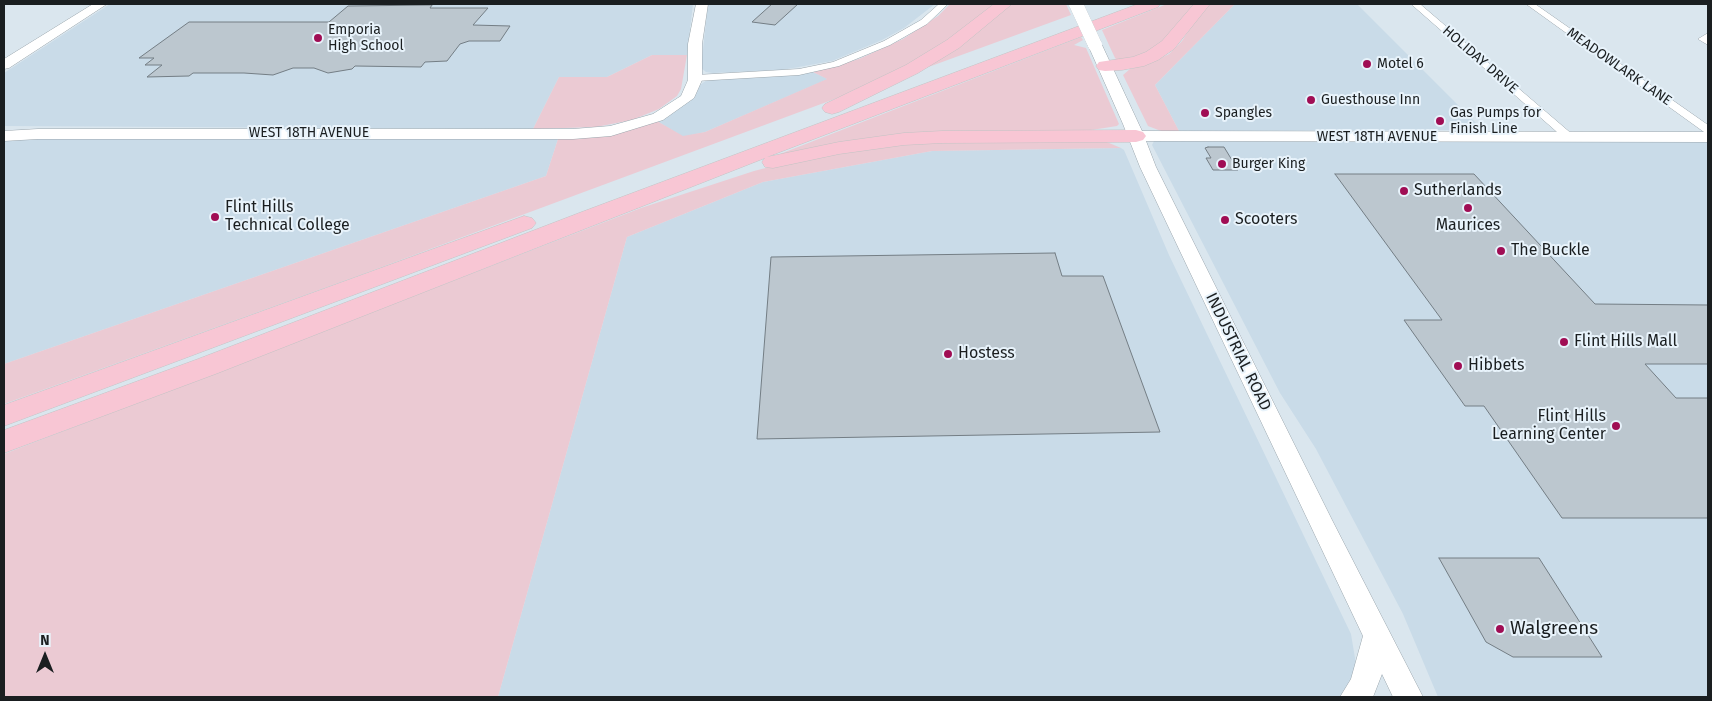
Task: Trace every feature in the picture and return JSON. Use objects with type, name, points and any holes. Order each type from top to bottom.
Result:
[{"type":"highway","points":[[832,108],[912,68],[953,44],[1004,4]]},
{"type":"highway","points":[[4,416],[832,108],[1119,4]]},
{"type":"highway","points":[[4,442],[208,366],[587,218],[1152,4]]},
{"type":"highway","points":[[1105,66],[1122,66],[1152,56],[1168,45],[1202,4]]},
{"type":"highway","points":[[587,218],[764,164],[839,148],[942,136],[1088,136],[1133,130]]},
{"type":"highway","points":[[1088,136],[1118,143],[1144,156]]},
{"type":"street","points":[[4,65],[101,4]]},
{"type":"street","points":[[702,4],[695,44],[696,78],[799,72],[836,64],[887,43],[924,22],[944,4]]},
{"type":"street","name":"INDUSTRIAL ROAD","points":[[1076,4],[1144,156],[1307,496],[1408,697]]},
{"type":"street","name":"HOLIDAY DRIVE","points":[[1415,4],[1569,136]]},
{"type":"street","name":"MEADOWLARK LANE","points":[[1530,4],[1708,130]]},
{"type":"street","name":"WEST 18TH AVENUE","points":[[4,136],[38,134],[611,132],[658,117],[678,106],[687,98],[696,78]]},
{"type":"street","name":"WEST 18TH AVENUE","points":[[1133,130],[1708,137]]},
{"type":"street","name":"WEST 18TH AVENUE","points":[[4,131],[38,134]]},
{"type":"street","points":[[1355,697],[1364,685],[1377,635]]},
{"type":"shaded area","name":"Emporia High School","points":[[110,4],[693,4],[687,55],[652,55],[607,77],[559,77],[533,129],[4,126],[4,73]]},
{"type":"shaded area","points":[[708,4],[935,4],[904,28],[882,40],[832,61],[782,70],[713,73],[706,72],[701,68]]},
{"type":"shaded area","points":[[950,4],[996,4],[932,54],[840,97],[363,274],[4,404],[4,364],[546,176],[558,139],[657,121],[683,136],[705,132],[827,79],[813,72],[859,59],[903,39],[938,16]]},
{"type":"shaded area","points":[[1009,4],[1066,4],[1071,15],[923,69]]},
{"type":"shaded area","points":[[1167,4],[1198,4],[1150,55],[1117,60],[1102,30]]},
{"type":"shaded area","points":[[1210,4],[1235,4],[1155,85],[1179,131],[1161,131],[1148,126],[1123,75],[1130,69],[1153,62],[1169,54],[1182,41],[1196,19]]},
{"type":"shaded area","points":[[1235,4],[1357,4],[1483,130],[1179,131],[1155,85]]},
{"type":"shaded area","points":[[1081,37],[1083,40],[1074,45],[1086,48],[1119,124],[1117,126],[1085,131],[987,132],[783,156],[780,154]]},
{"type":"shaded area","points":[[652,55],[687,55],[681,89],[677,96],[659,109],[632,120],[596,127],[533,129],[559,77],[607,77]]},
{"type":"shaded area","points":[[813,72],[828,79],[705,132],[683,137],[657,121],[688,102],[695,96],[700,85],[707,80]]},
{"type":"shaded area","name":"Flint Hills Mall","points":[[1165,138],[1708,139],[1708,697],[1438,697],[1403,614],[1316,449],[1280,393],[1152,145],[1154,141]]},
{"type":"shaded area","name":"Flint Hills Technical College","points":[[4,139],[558,139],[546,176],[4,364]]},
{"type":"shaded area","points":[[1102,140],[1121,148],[932,151],[763,182],[627,237],[498,697],[4,697],[4,454],[641,208],[754,171],[789,162],[901,143]]},
{"type":"shaded area","points":[[1121,148],[1124,150],[1169,255],[1351,634],[1357,670],[1345,697],[498,697],[627,237],[763,182],[932,151]]},
{"type":"building","points":[[772,4],[798,4],[775,25],[752,22]]},
{"type":"building","name":"Emporia High School","points":[[432,5],[430,8],[488,8],[473,25],[510,26],[500,41],[469,41],[460,44],[447,61],[425,62],[421,67],[355,66],[352,69],[328,73],[314,68],[293,68],[273,75],[193,73],[189,76],[147,77],[162,65],[145,65],[154,58],[139,58],[189,22],[329,22],[348,6]]},
{"type":"building","name":"Burger King","points":[[1224,147],[1238,170],[1213,170],[1206,158],[1211,158],[1205,148]]},
{"type":"building","name":"Flint Hills Mall","points":[[1335,174],[1474,174],[1595,304],[1708,305],[1708,364],[1645,364],[1676,398],[1708,398],[1708,518],[1562,518],[1484,406],[1465,406],[1404,320],[1442,320]]},
{"type":"building","name":"Hostess","points":[[1055,253],[1062,276],[1103,276],[1160,432],[757,439],[771,257]]},
{"type":"building","name":"Walgreens","points":[[1439,558],[1539,558],[1602,657],[1513,657],[1486,642]]},
{"type":"place","name":"Emporia High School","points":[[318,38]]},
{"type":"place","name":"Motel 6","points":[[1367,64]]},
{"type":"place","name":"Guesthouse Inn","points":[[1311,100]]},
{"type":"place","name":"Spangles","points":[[1205,113]]},
{"type":"place","name":"Gas Pumps for Finish Line","points":[[1440,121]]},
{"type":"place","name":"Burger King","points":[[1222,164]]},
{"type":"place","name":"Sutherlands","points":[[1404,191]]},
{"type":"place","name":"Maurices","points":[[1468,208]]},
{"type":"place","name":"Flint Hills Technical College","points":[[215,217]]},
{"type":"place","name":"Scooters","points":[[1225,220]]},
{"type":"place","name":"The Buckle","points":[[1501,251]]},
{"type":"place","name":"Flint Hills Mall","points":[[1564,342]]},
{"type":"place","name":"Hostess","points":[[948,354]]},
{"type":"place","name":"Hibbets","points":[[1458,366]]},
{"type":"place","name":"Flint Hills Learning Center","points":[[1616,426]]},
{"type":"place","name":"Walgreens","points":[[1500,629]]}]
